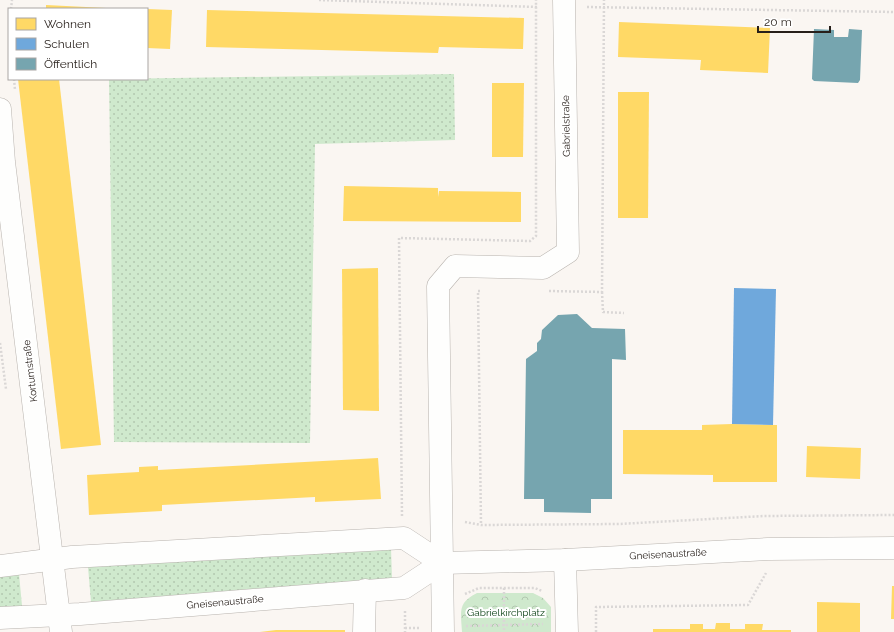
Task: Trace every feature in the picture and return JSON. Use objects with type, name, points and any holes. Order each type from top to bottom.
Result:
[{"type":"street","name":"Gabrielstraße","points":[[442,563],[438,286],[455,266],[542,268],[568,252],[564,3]]},
{"type":"street","name":"Kortumstraße","points":[[0,109],[5,170],[59,624]]},
{"type":"street","points":[[0,566],[52,559],[404,538],[442,563],[443,630]]},
{"type":"street","name":"Gneisenaustraße","points":[[0,618],[59,624],[365,590],[404,588],[442,563],[565,560],[768,549],[894,548]]},
{"type":"street","points":[[565,560],[567,628]]},
{"type":"street","points":[[364,632],[365,590]]},
{"type":"path","points":[[319,0],[537,7],[564,3],[604,7],[894,12]]},
{"type":"path","points":[[604,0],[604,7]]},
{"type":"path","points":[[602,292],[603,312],[624,313]]},
{"type":"path","points":[[0,344],[6,391]]},
{"type":"path","points":[[596,632],[596,607],[748,605],[769,568]]},
{"type":"path","points":[[462,597],[478,588],[535,588],[545,593]]},
{"type":"path","points":[[504,588],[504,632]]},
{"type":"path","points":[[405,628],[443,630],[504,625],[567,628],[596,624]]},
{"type":"green space","points":[[454,74],[455,140],[315,144],[310,443],[114,442],[109,80],[148,80],[148,78]]},
{"type":"green space","points":[[391,548],[392,579],[91,602],[88,567]]},
{"type":"green space","points":[[19,574],[22,606],[0,607],[0,576]]},
{"type":"green space","name":"Gabrielkirchplatz","points":[[477,593],[533,593],[543,598],[551,607],[551,632],[462,632],[461,614],[463,604],[466,600]]},
{"type":"building: Wohnen","points":[[46,5],[106,8],[46,8]]},
{"type":"building: Wohnen","points":[[148,9],[172,10],[170,49],[148,48]]},
{"type":"building: Wohnen","points":[[207,10],[524,18],[523,49],[439,47],[438,53],[206,47]]},
{"type":"building: Wohnen","points":[[619,22],[770,28],[768,73],[700,70],[701,60],[618,57]]},
{"type":"building: Wohnen","points":[[18,80],[59,80],[101,445],[61,449]]},
{"type":"building: Wohnen","points":[[492,83],[524,83],[523,157],[492,157]]},
{"type":"building: Wohnen","points":[[618,92],[649,92],[648,218],[618,218]]},
{"type":"building: Wohnen","points":[[344,186],[438,188],[438,197],[439,191],[521,192],[521,222],[343,221]]},
{"type":"building: Wohnen","points":[[378,268],[379,411],[343,410],[342,269]]},
{"type":"building: Wohnen","points":[[702,425],[777,425],[777,482],[713,482],[713,475],[623,474],[623,430],[702,430]]},
{"type":"building: Wohnen","points":[[807,446],[861,448],[860,479],[806,477]]},
{"type":"building: Wohnen","points":[[378,458],[381,499],[315,502],[315,497],[162,505],[162,511],[89,515],[87,475],[139,472],[139,467],[158,466],[158,470]]},
{"type":"building: Wohnen","points":[[892,586],[894,586],[894,619],[891,619]]},
{"type":"building: Wohnen","points":[[817,602],[860,603],[860,632],[817,632]]},
{"type":"building: Wohnen","points":[[716,623],[730,623],[730,629],[745,629],[745,624],[763,624],[762,630],[791,630],[791,632],[653,632],[653,629],[690,629],[690,624],[703,624],[703,629],[715,629]]},
{"type":"building: Wohnen","points":[[276,630],[345,630],[345,632],[260,632]]},
{"type":"building: Schulen","points":[[734,288],[776,289],[773,425],[732,424]]},
{"type":"building: Öffentlich","points":[[814,29],[834,30],[834,37],[848,37],[849,29],[862,30],[860,80],[858,83],[814,81],[812,79]]},
{"type":"building: Öffentlich","points":[[577,314],[592,328],[625,329],[626,360],[612,359],[612,499],[591,499],[591,513],[544,512],[544,499],[524,499],[526,359],[537,351],[537,343],[541,339],[542,330],[558,315]]}]
